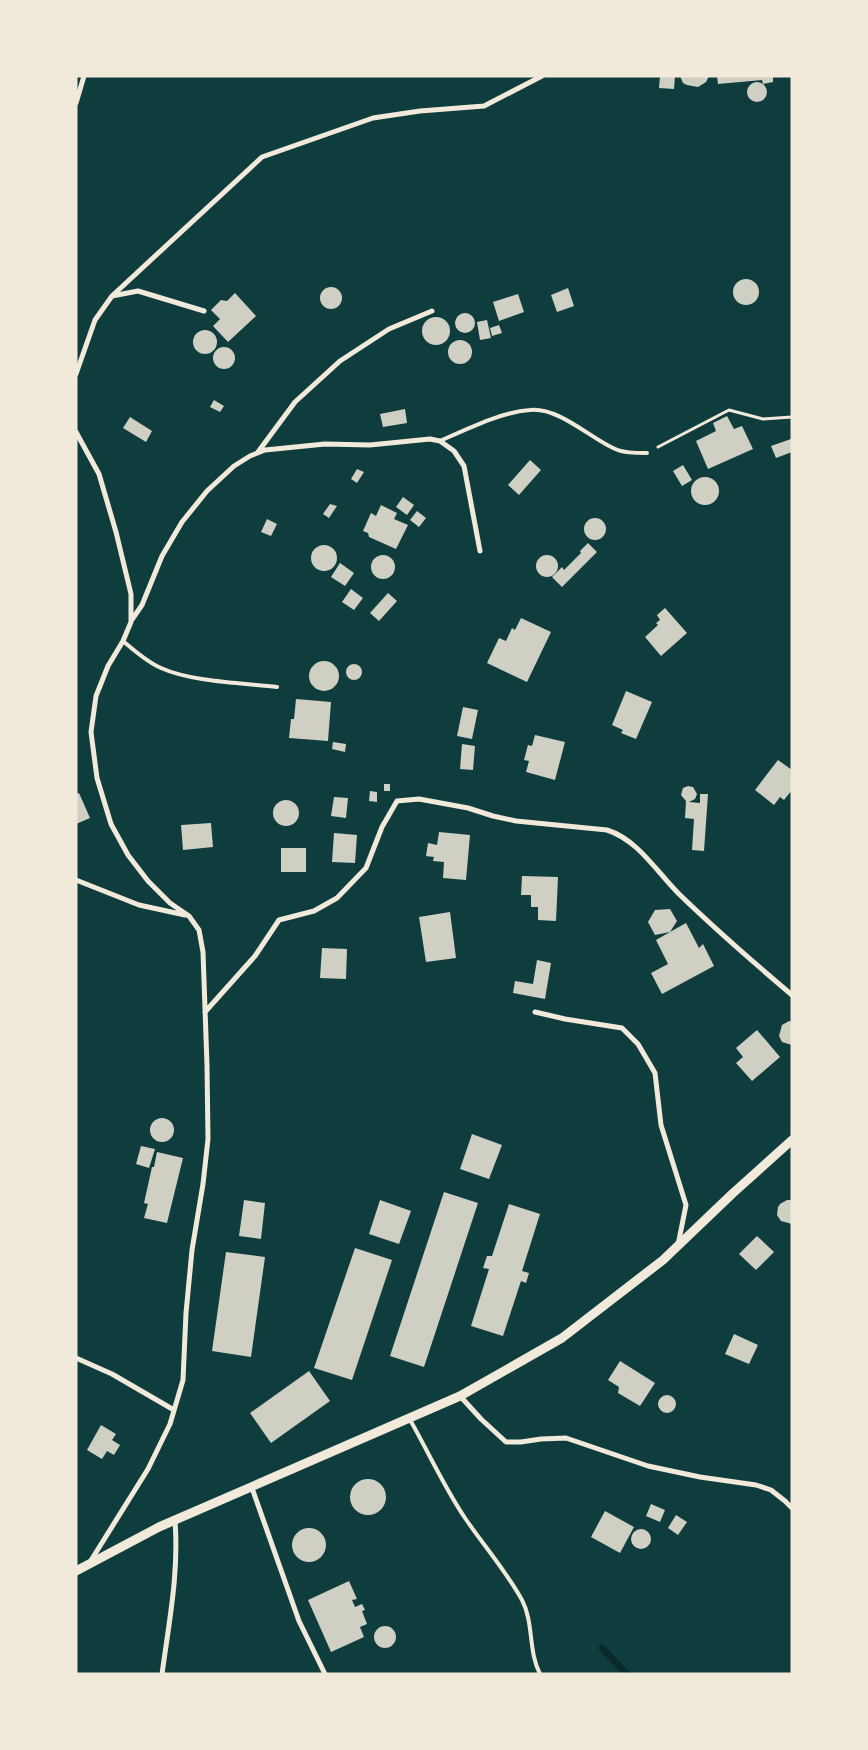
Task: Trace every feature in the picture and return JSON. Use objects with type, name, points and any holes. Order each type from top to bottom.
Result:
[{"type":"street","points":[[76,103],[84,76]]},
{"type":"street","points":[[76,374],[95,320],[112,296],[262,156],[373,118],[420,111],[484,106],[542,76]]},
{"type":"street","points":[[112,296],[138,291],[204,312]]},
{"type":"street","points":[[258,453],[295,402],[340,361],[389,329],[432,311]]},
{"type":"street","points":[[76,432],[99,474],[116,532],[131,594],[130,622]]},
{"type":"street","points":[[89,1565],[148,1468],[170,1424],[183,1380],[186,1313],[192,1250],[208,1139],[203,952],[199,930],[189,916],[148,881],[128,855],[111,824],[97,778],[91,732],[96,696],[108,666],[123,641],[130,622],[142,605],[162,556],[182,522],[207,491],[234,466],[265,450],[325,444],[370,445],[430,439],[440,441],[454,451],[464,466],[480,551]]},
{"type":"street","points":[[205,1012],[255,956],[280,920],[314,910],[337,898],[366,868],[382,827],[397,801],[419,799],[468,808],[493,816],[607,830],[620,834],[632,844],[677,892],[792,995]]},
{"type":"street","points":[[76,880],[140,905],[189,916]]},
{"type":"street","points":[[535,1012],[622,1028],[638,1044],[655,1072],[661,1125],[686,1205],[678,1245]]},
{"type":"street","points":[[76,1571],[175,1521],[460,1396],[562,1338],[663,1260],[792,1140]]},
{"type":"street","points":[[76,1358],[112,1374],[174,1410]]},
{"type":"street","points":[[460,1396],[481,1420],[506,1442],[566,1438],[648,1466],[700,1477],[756,1485],[771,1490],[792,1508]]},
{"type":"street","points":[[252,1488],[299,1621],[324,1674]]},
{"type":"street","points":[[162,1674],[176,1585],[177,1543],[175,1521]]},
{"type":"lane","points":[[440,441],[510,414],[532,409],[558,415],[614,449],[630,453],[646,453]]},
{"type":"lane","points":[[123,641],[142,657],[161,668],[188,676],[276,687]]},
{"type":"lane","points":[[409,1418],[464,1518],[498,1564],[522,1602],[530,1622],[534,1657],[540,1674]]},
{"type":"path","points":[[646,453],[729,410],[763,419],[792,417]]},
{"type":"building","points":[[660,76],[675,76],[674,89],[659,88]]},
{"type":"building","points":[[680,76],[709,76],[706,82],[698,87],[683,83]]},
{"type":"building","points":[[717,76],[773,76],[773,82],[763,84],[762,80],[718,84]]},
{"type":"building","points":[[757,82],[764,85],[767,92],[764,99],[757,102],[750,99],[747,92],[750,85]]},
{"type":"building","points":[[746,279],[755,283],[759,292],[755,301],[746,305],[737,301],[733,292],[737,283]]},
{"type":"building","points":[[331,287],[339,290],[342,298],[339,306],[331,309],[323,306],[320,298],[323,290]]},
{"type":"building","points":[[568,288],[574,306],[557,312],[551,295]]},
{"type":"building","points":[[235,293],[256,316],[228,342],[213,326],[220,319],[211,310],[221,300],[227,301]]},
{"type":"building","points":[[518,294],[524,312],[499,321],[493,302]]},
{"type":"building","points":[[465,313],[472,316],[475,323],[472,330],[465,333],[458,330],[455,323],[458,316]]},
{"type":"building","points":[[436,317],[446,321],[450,331],[446,341],[436,345],[426,341],[422,331],[426,321]]},
{"type":"building","points":[[487,320],[491,338],[480,340],[477,322]]},
{"type":"building","points":[[499,325],[502,333],[492,336],[490,328]]},
{"type":"building","points":[[205,330],[214,333],[217,342],[214,351],[205,354],[196,351],[193,342],[196,333]]},
{"type":"building","points":[[460,340],[469,343],[472,352],[469,361],[460,364],[451,361],[448,352],[451,343]]},
{"type":"building","points":[[224,347],[234,354],[235,358],[228,368],[224,369],[214,362],[213,358],[220,348]]},
{"type":"building","points":[[214,400],[224,406],[220,412],[210,407]]},
{"type":"building","points":[[405,409],[407,423],[383,427],[380,414]]},
{"type":"building","points":[[727,416],[734,429],[742,426],[753,449],[708,469],[696,441],[716,431],[713,423]]},
{"type":"building","points":[[130,417],[152,431],[146,442],[123,428]]},
{"type":"building","points":[[791,439],[792,452],[776,458],[771,446]]},
{"type":"building","points":[[530,460],[541,470],[519,495],[508,485]]},
{"type":"building","points":[[683,465],[692,480],[682,486],[673,471]]},
{"type":"building","points":[[357,469],[364,472],[357,483],[351,479]]},
{"type":"building","points":[[705,477],[715,481],[719,491],[715,501],[705,505],[695,501],[691,491],[695,481]]},
{"type":"building","points":[[403,497],[414,505],[407,515],[396,507]]},
{"type":"building","points":[[330,504],[337,506],[329,518],[323,514]]},
{"type":"building","points":[[381,505],[397,513],[394,519],[408,525],[396,549],[369,537],[368,533],[363,531],[371,513],[376,516]]},
{"type":"building","points":[[417,511],[426,518],[419,527],[410,520]]},
{"type":"building","points":[[595,518],[603,521],[606,529],[603,537],[595,540],[587,537],[584,529],[587,521]]},
{"type":"building","points":[[267,519],[277,524],[271,536],[261,532]]},
{"type":"building","points":[[588,543],[597,552],[562,587],[552,577],[562,567],[564,570]]},
{"type":"building","points":[[324,545],[333,549],[337,558],[333,567],[324,571],[315,567],[311,558],[315,549]]},
{"type":"building","points":[[383,555],[392,558],[395,567],[392,576],[383,579],[374,576],[371,567],[374,558]]},
{"type":"building","points":[[547,555],[555,558],[558,566],[555,574],[547,577],[539,574],[536,566],[539,558]]},
{"type":"building","points":[[340,563],[354,573],[345,586],[331,577]]},
{"type":"building","points":[[351,589],[363,598],[354,610],[342,602]]},
{"type":"building","points":[[388,593],[397,601],[379,621],[370,613]]},
{"type":"building","points":[[665,608],[687,633],[661,656],[645,637],[658,625],[656,623],[660,620],[657,615]]},
{"type":"building","points":[[521,618],[551,632],[527,682],[487,663],[499,638],[506,641],[512,628],[515,630]]},
{"type":"building","points":[[324,661],[335,665],[339,676],[335,687],[324,691],[313,687],[309,676],[313,665]]},
{"type":"building","points":[[354,664],[362,672],[354,680],[346,672]]},
{"type":"building","points":[[626,691],[652,702],[636,739],[621,733],[623,730],[612,725]]},
{"type":"building","points":[[296,699],[331,702],[328,741],[289,738],[291,719],[294,719]]},
{"type":"building","points":[[463,707],[478,710],[472,739],[457,736]]},
{"type":"building","points":[[535,735],[565,742],[555,780],[526,772],[529,761],[524,760],[528,745],[532,746]]},
{"type":"building","points":[[333,742],[346,744],[345,752],[332,749]]},
{"type":"building","points":[[462,744],[475,746],[473,770],[460,769]]},
{"type":"building","points":[[778,760],[792,770],[792,790],[784,800],[780,797],[774,805],[755,790]]},
{"type":"building","points":[[384,784],[390,784],[390,791],[384,791]]},
{"type":"building","points":[[693,787],[697,794],[695,799],[689,802],[700,803],[700,794],[708,794],[704,851],[692,850],[694,819],[685,818],[686,801],[681,795],[683,788]]},
{"type":"building","points":[[370,791],[377,792],[377,802],[369,801]]},
{"type":"building","points":[[79,793],[90,818],[76,824],[76,794]]},
{"type":"building","points":[[334,797],[348,798],[346,818],[331,816]]},
{"type":"building","points":[[286,800],[295,804],[299,813],[295,822],[286,826],[277,822],[273,813],[277,804]]},
{"type":"building","points":[[211,823],[213,847],[183,850],[181,825]]},
{"type":"building","points":[[439,832],[470,835],[466,880],[443,878],[444,862],[433,861],[434,857],[426,856],[428,843],[437,845]]},
{"type":"building","points":[[334,833],[357,835],[355,863],[332,862]]},
{"type":"building","points":[[281,848],[306,848],[306,872],[281,872]]},
{"type":"building","points":[[522,876],[558,877],[556,921],[538,920],[538,907],[531,907],[531,895],[521,895]]},
{"type":"building","points":[[670,909],[677,921],[670,932],[655,935],[648,922],[655,910]]},
{"type":"building","points":[[450,912],[456,958],[426,962],[419,917]]},
{"type":"building","points":[[686,923],[699,948],[703,944],[714,966],[662,994],[651,973],[668,964],[656,940]]},
{"type":"building","points":[[322,948],[347,949],[346,979],[320,978]]},
{"type":"building","points":[[537,960],[551,963],[545,999],[513,993],[515,981],[533,984]]},
{"type":"building","points":[[789,1021],[792,1022],[792,1045],[782,1042],[779,1036],[782,1025]]},
{"type":"building","points":[[757,1030],[780,1057],[752,1081],[736,1063],[743,1057],[736,1048]]},
{"type":"building","points":[[162,1118],[167,1119],[173,1125],[173,1135],[167,1141],[162,1142],[157,1141],[151,1135],[150,1130],[151,1125],[157,1119]]},
{"type":"building","points":[[472,1134],[502,1145],[489,1179],[460,1169]]},
{"type":"building","points":[[141,1146],[155,1149],[149,1168],[136,1164]]},
{"type":"building","points":[[157,1152],[183,1158],[167,1223],[144,1218],[148,1204],[144,1203]]},
{"type":"building","points":[[444,1192],[478,1203],[424,1367],[390,1356]]},
{"type":"building","points":[[244,1200],[265,1203],[261,1239],[239,1236]]},
{"type":"building","points":[[380,1200],[411,1211],[399,1244],[369,1234]]},
{"type":"building","points":[[787,1200],[792,1200],[792,1224],[781,1221],[777,1215],[780,1204]]},
{"type":"building","points":[[509,1204],[540,1214],[522,1271],[529,1273],[526,1283],[521,1281],[503,1336],[471,1326],[489,1269],[483,1268],[487,1256],[492,1256]]},
{"type":"building","points":[[757,1236],[774,1252],[756,1270],[739,1254]]},
{"type":"building","points":[[355,1248],[392,1260],[352,1380],[314,1368]]},
{"type":"building","points":[[226,1252],[265,1257],[251,1357],[212,1351]]},
{"type":"building","points":[[734,1334],[758,1345],[749,1364],[725,1354]]},
{"type":"building","points":[[620,1361],[655,1383],[640,1406],[618,1393],[619,1387],[608,1380]]},
{"type":"building","points":[[309,1371],[330,1401],[271,1443],[250,1413]]},
{"type":"building","points":[[667,1395],[673,1398],[676,1404],[673,1410],[667,1413],[661,1410],[658,1404],[661,1398]]},
{"type":"building","points":[[101,1425],[116,1434],[112,1440],[120,1445],[114,1455],[107,1451],[102,1459],[87,1450]]},
{"type":"building","points":[[368,1479],[380,1485],[386,1497],[380,1509],[368,1515],[356,1509],[350,1497],[356,1485]]},
{"type":"building","points":[[651,1504],[665,1510],[660,1522],[646,1516]]},
{"type":"building","points":[[605,1511],[634,1527],[620,1553],[591,1537]]},
{"type":"building","points":[[676,1515],[687,1522],[678,1535],[668,1528]]},
{"type":"building","points":[[309,1528],[321,1533],[326,1545],[321,1557],[309,1562],[297,1557],[292,1545],[297,1533]]},
{"type":"building","points":[[641,1529],[648,1532],[651,1539],[648,1546],[641,1549],[634,1546],[631,1539],[634,1532]]},
{"type":"building","points":[[349,1581],[357,1599],[352,1600],[355,1607],[362,1604],[365,1610],[362,1611],[367,1624],[360,1627],[364,1637],[331,1652],[308,1600]]},
{"type":"building","points":[[385,1626],[393,1629],[396,1637],[393,1645],[385,1648],[377,1645],[374,1637],[377,1629]]},
{"type":"waterway","points":[[602,1648],[627,1674]]}]
